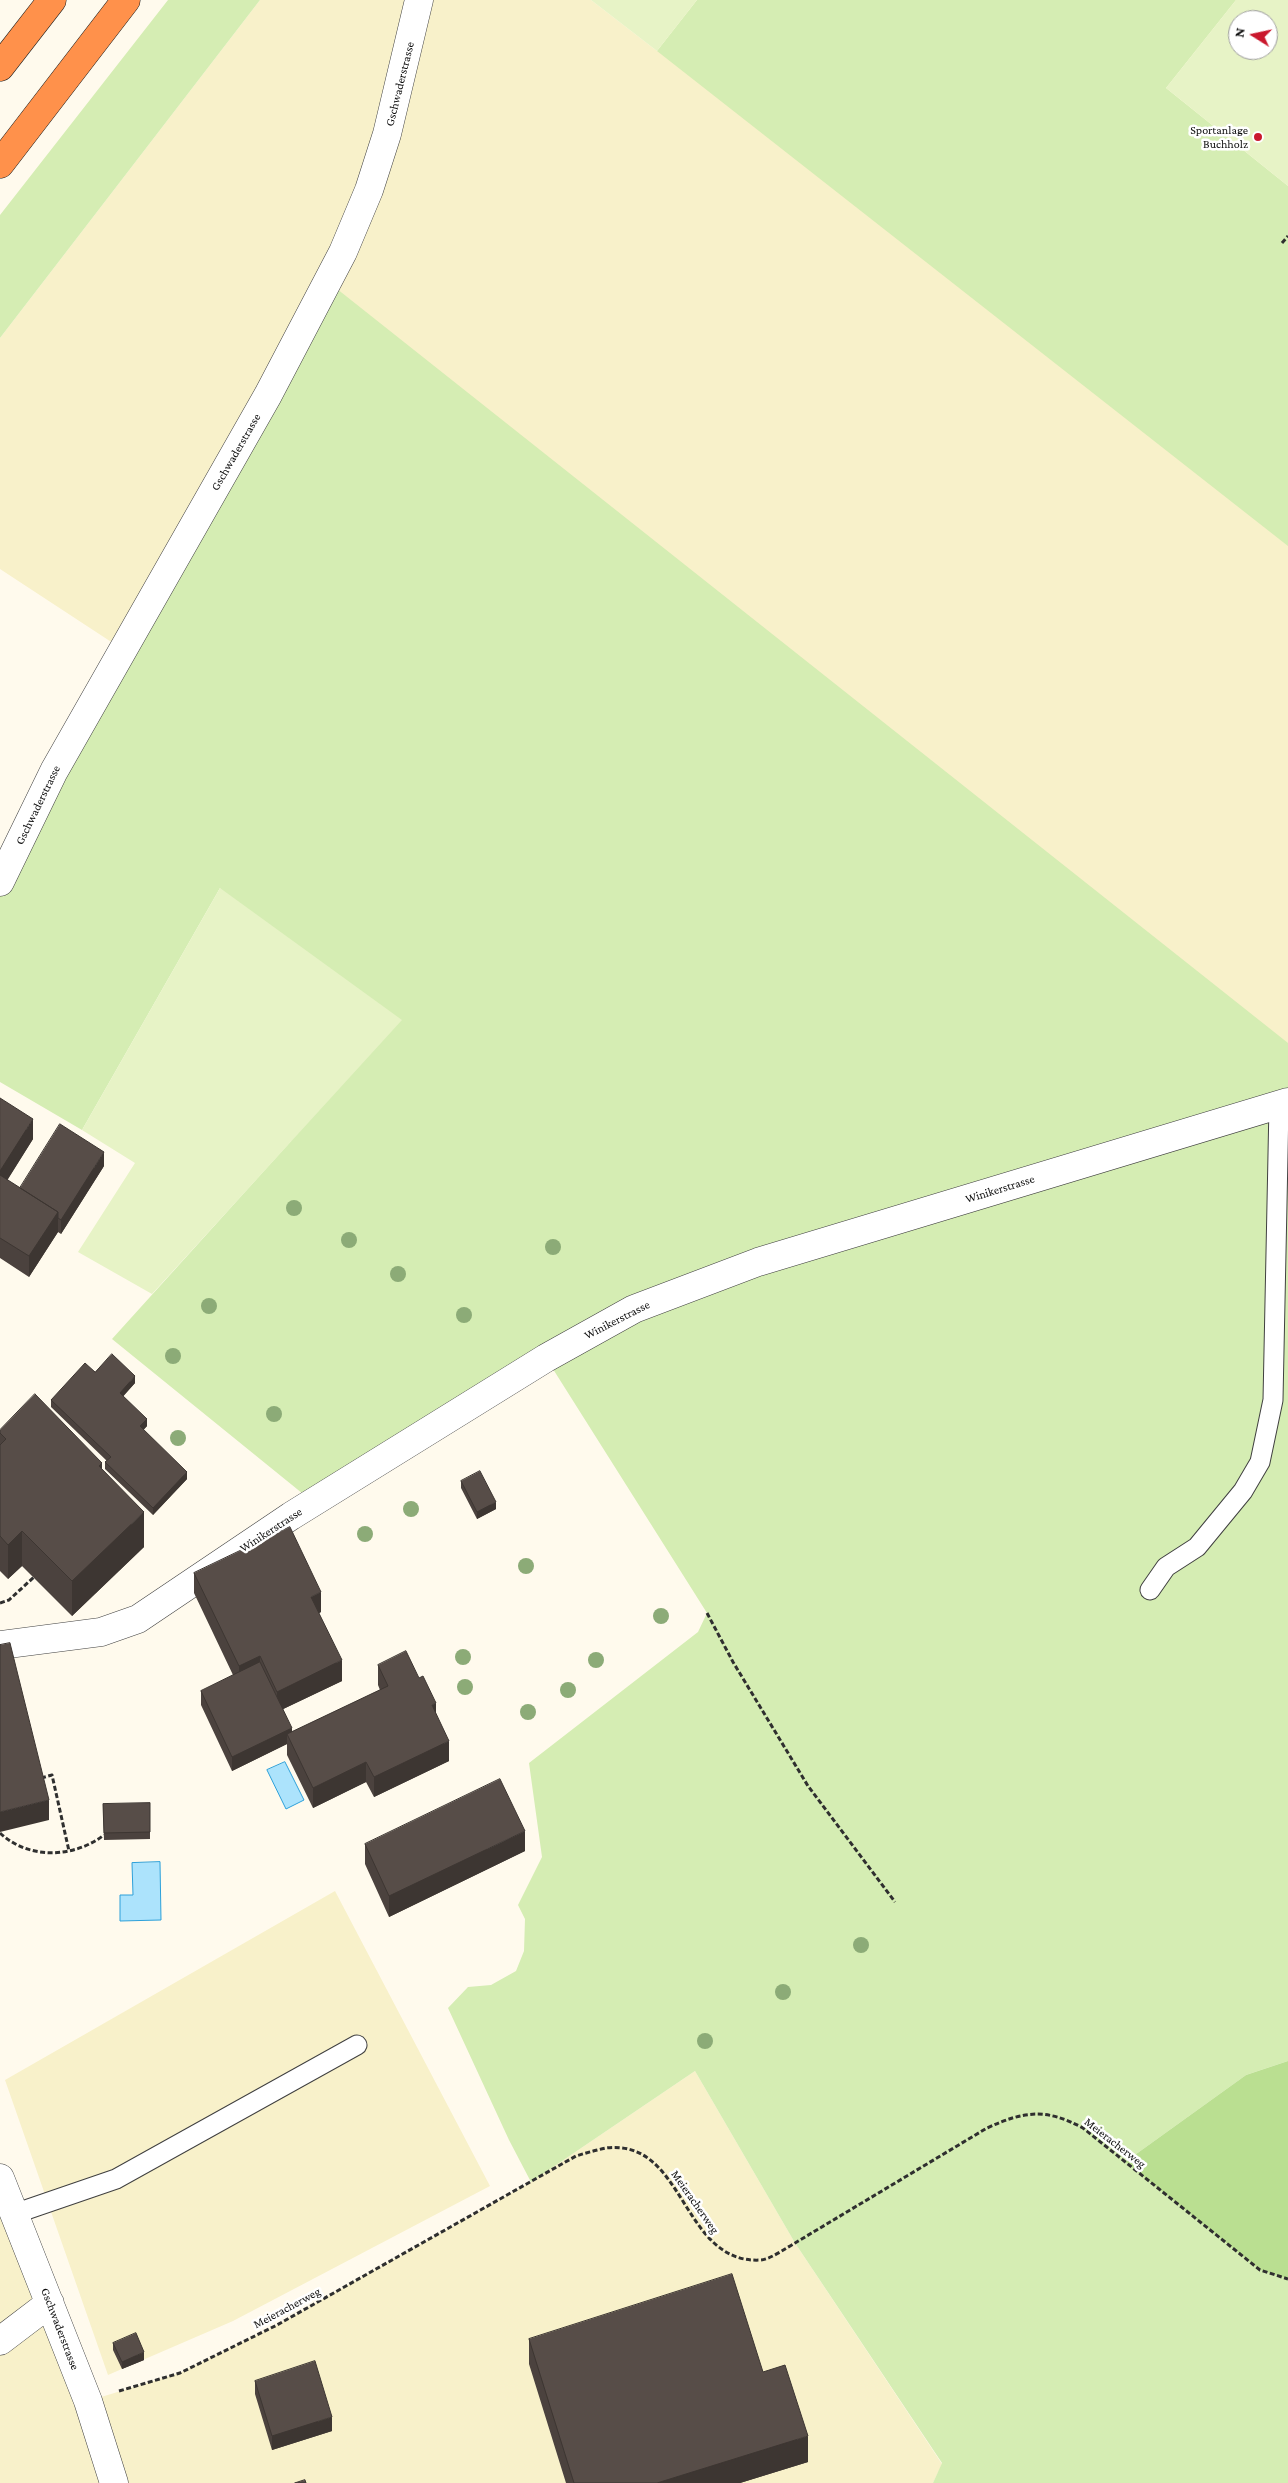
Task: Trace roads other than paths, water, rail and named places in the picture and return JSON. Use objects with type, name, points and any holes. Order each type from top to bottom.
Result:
[{"type":"highway","points":[[0,67],[52,0]]},
{"type":"highway","points":[[0,164],[126,0]]},
{"type":"street","name":"Gschwaderstrasse","points":[[0,882],[54,771],[268,395],[343,252],[369,190],[388,134],[420,0]]},
{"type":"street","name":"Winikerstrasse","points":[[0,1645],[101,1632],[138,1619],[291,1516],[546,1358],[634,1309],[758,1262],[1283,1104]]},
{"type":"street","name":"Gschwaderstrasse","points":[[0,2178],[88,2401],[114,2483]]},
{"type":"street","points":[[0,2341],[50,2303]]},
{"type":"lane","points":[[1150,1590],[1166,1567],[1197,1547],[1243,1491],[1260,1462],[1272,1400],[1283,1104]]},
{"type":"lane","points":[[14,2214],[116,2179],[357,2045]]},
{"type":"water","points":[[285,1762],[304,1800],[286,1809],[267,1770]]},
{"type":"water","points":[[160,1862],[161,1920],[120,1921],[120,1895],[133,1895],[132,1863]]},
{"type":"place","name":"Sportanlage Buchholz","points":[[1258,137]]}]
